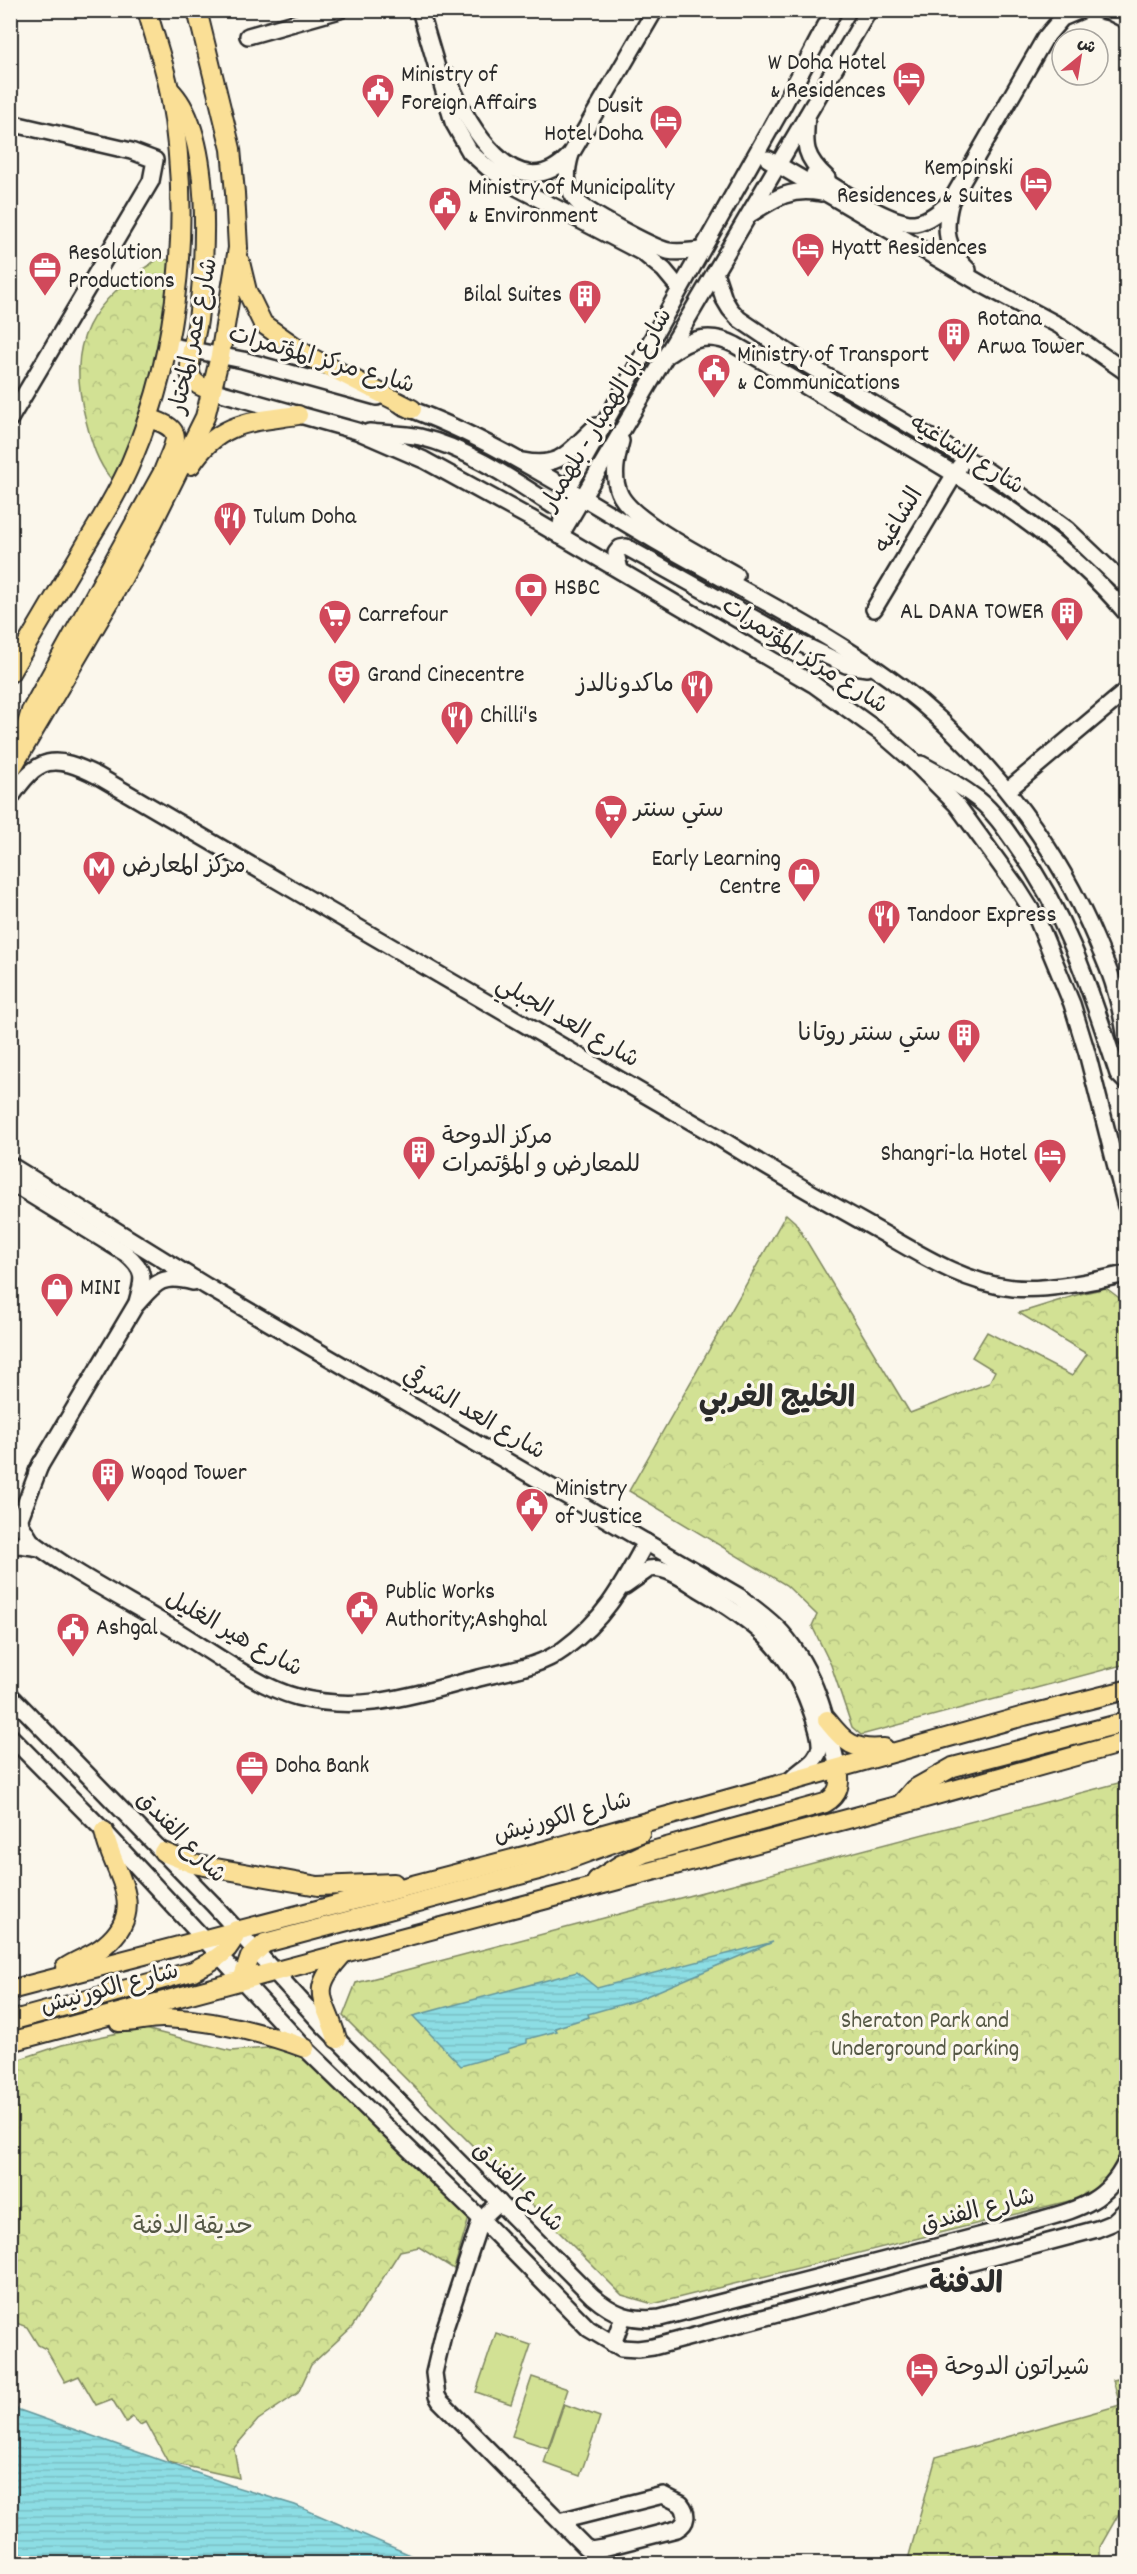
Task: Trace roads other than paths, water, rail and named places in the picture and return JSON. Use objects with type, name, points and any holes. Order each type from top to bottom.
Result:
[{"type":"main road","name":"شارع عمر المختار","points":[[10,673],[120,485],[148,418],[167,345],[180,255],[180,214],[169,88],[147,10]]},
{"type":"main road","name":"شارع عمر المختار","points":[[10,771],[109,603],[170,488],[205,417],[220,356],[238,248],[231,149],[197,10]]},
{"type":"main road","points":[[169,88],[184,106],[193,127],[203,199],[201,293],[189,371],[192,380],[199,386],[211,390]]},
{"type":"main road","points":[[238,248],[247,291],[263,324],[310,357],[412,409]]},
{"type":"main road","points":[[170,488],[185,475],[208,442],[220,433],[249,422],[298,415]]},
{"type":"main road","points":[[22,751],[26,723],[31,711],[147,503],[163,472],[176,438],[173,429],[166,423],[148,418]]},
{"type":"main road","points":[[1106,1695],[1126,1681]]},
{"type":"main road","name":"شارع الكورنيش","points":[[10,1990],[407,1886],[1126,1690]]},
{"type":"main road","points":[[827,1720],[843,1739],[858,1748],[922,1746]]},
{"type":"main road","points":[[900,1805],[914,1789],[953,1767],[1126,1722]]},
{"type":"main road","name":"شارع الكورنيش","points":[[10,2042],[900,1805],[1126,1742]]},
{"type":"main road","points":[[588,1887],[620,1864],[645,1853],[825,1803],[831,1800],[839,1787],[838,1769]]},
{"type":"main road","points":[[242,1980],[246,1965],[255,1950],[265,1943],[542,1869],[636,1835],[666,1816]]},
{"type":"main road","points":[[52,1979],[72,1963],[107,1944],[116,1935],[125,1916],[127,1902],[125,1884],[109,1852],[104,1831]]},
{"type":"main road","points":[[162,1852],[193,1864],[318,1886],[348,1887],[376,1882],[407,1886]]},
{"type":"main road","points":[[10,2021],[193,1971],[220,1957],[230,1946],[236,1930]]},
{"type":"main road","points":[[338,2039],[325,2011],[321,1992],[325,1977],[343,1954]]},
{"type":"main road","points":[[96,2019],[123,2023],[157,2017],[176,2018],[247,2031],[305,2048]]},
{"type":"street","points":[[248,36],[340,10]]},
{"type":"street","points":[[420,10],[453,122],[470,152],[488,168],[521,190],[654,260],[679,288]]},
{"type":"street","points":[[427,39],[437,53],[466,118],[477,135],[493,152],[517,170],[528,175],[541,175],[552,171],[571,154],[655,10]]},
{"type":"street","name":"شارع ابا الهمبار - بلهمبار","points":[[560,536],[562,507],[567,490],[834,10]]},
{"type":"street","name":"شارع ابا الهمبار - بلهمبار","points":[[560,536],[869,10]]},
{"type":"street","points":[[983,285],[963,266],[949,245],[946,237],[951,201],[1045,38],[1062,18],[1081,10]]},
{"type":"street","points":[[1101,10],[1126,20]]},
{"type":"street","points":[[807,113],[805,134],[808,158],[833,192]]},
{"type":"street","points":[[10,123],[131,151],[155,160],[151,181],[10,419]]},
{"type":"street","points":[[759,148],[983,285],[1060,326],[1126,372]]},
{"type":"street","points":[[571,154],[567,176],[569,187],[582,207],[659,248],[679,252],[701,250]]},
{"type":"street","points":[[749,214],[781,195],[791,192],[833,192],[888,217],[906,222],[924,220],[951,201]]},
{"type":"street","name":"شارع الشاغيه","points":[[715,272],[723,299],[739,319],[801,361],[989,472],[1061,525],[1126,585]]},
{"type":"street","name":"شارع الشاغيه","points":[[666,355],[694,339],[705,336],[725,339],[978,487],[1050,538],[1111,594],[1126,613]]},
{"type":"street","name":"شارع مركز المؤتمرات","points":[[167,345],[220,356],[378,397],[412,409],[508,455],[873,668],[919,702],[1008,790],[1021,807],[1075,892],[1115,987],[1126,1038]]},
{"type":"street","name":"شارع مركز المؤتمرات","points":[[211,390],[357,431],[432,464],[620,570],[813,684],[881,733],[957,805],[1037,919],[1072,1004],[1092,1070],[1126,1206]]},
{"type":"street","points":[[508,455],[524,461],[548,464],[566,456],[605,419]]},
{"type":"street","points":[[357,431],[420,437],[447,446],[482,463],[552,504],[562,507],[582,499]]},
{"type":"street","points":[[622,432],[616,479],[618,490],[626,506],[678,542],[748,583],[768,605]]},
{"type":"street","name":"الشاغيه","points":[[874,609],[964,457]]},
{"type":"street","points":[[1050,538],[1061,525]]},
{"type":"street","points":[[620,570],[616,553],[620,548],[626,547],[791,639],[846,665],[873,668]]},
{"type":"street","points":[[1008,790],[1126,692]]},
{"type":"street","points":[[910,759],[945,776],[981,801],[1006,830],[1032,867],[1069,934],[1121,1063],[1118,1074],[1126,1082]]},
{"type":"street","name":"شارع العد الجبلي","points":[[10,799],[21,783],[45,764],[60,760],[79,767],[718,1137],[783,1178],[950,1269],[990,1283],[1016,1288],[1126,1274]]},
{"type":"street","points":[[1115,987],[1126,1003]]},
{"type":"street","points":[[1092,1070],[1121,1063]]},
{"type":"street","name":"شارع العد الشرقي","points":[[10,1165],[206,1286],[740,1598],[777,1627],[806,1667],[827,1720],[838,1769]]},
{"type":"street","points":[[10,1182],[126,1252],[142,1271],[142,1284],[135,1306]]},
{"type":"street","points":[[10,1511],[41,1464],[135,1306],[155,1284],[166,1278],[206,1286]]},
{"type":"street","points":[[1108,1278],[1126,1284]]},
{"type":"street","name":"شارع هير الغليل","points":[[41,1464],[20,1518],[25,1533],[40,1548],[276,1689],[295,1696],[332,1703],[391,1701],[542,1661],[564,1649],[605,1612],[621,1589],[646,1542]]},
{"type":"street","name":"شارع هير الغليل","points":[[10,1547],[20,1545],[40,1548]]},
{"type":"street","points":[[621,1589],[649,1569],[671,1572],[741,1614],[781,1651],[806,1694],[820,1746],[813,1761],[790,1781]]},
{"type":"street","name":"شارع الفندق","points":[[10,1695],[338,2039],[592,2296],[623,2317],[643,2320],[660,2318],[1029,2223],[1099,2199],[1115,2182],[1126,2162]]},
{"type":"street","name":"شارع الفندق","points":[[10,1736],[104,1831],[305,2048],[481,2219],[584,2324],[613,2344],[638,2349],[732,2327],[1097,2229],[1112,2223],[1126,2210]]},
{"type":"street","points":[[499,2202],[481,2219],[436,2361],[434,2373],[437,2396],[447,2410],[585,2547],[591,2550],[677,2529],[685,2522],[686,2516],[681,2504],[663,2494],[560,2521]]},
{"type":"street","points":[[1029,2223],[1033,2246]]},
{"type":"street","points":[[725,2302],[732,2327]]},
{"type":"street","points":[[613,2344],[623,2317]]},
{"type":"water","points":[[773,1942],[637,2000],[588,2014],[589,2017],[555,2028],[557,2031],[527,2039],[527,2043],[508,2049],[509,2052],[461,2066],[413,2016],[577,1972],[597,1988]]},
{"type":"water","points":[[11,2407],[236,2487],[295,2505],[429,2563],[11,2563]]},
{"type":"place","name":"W Doha Hotel & Residences","points":[[909,107]]},
{"type":"place","name":"Ministry of Foreign Affairs","points":[[378,119]]},
{"type":"place","name":"Dusit Hotel Doha","points":[[666,150]]},
{"type":"place","name":"Kempinski Residences & Suites","points":[[1036,212]]},
{"type":"place","name":"Ministry of Municipality & Environment","points":[[445,232]]},
{"type":"place","name":"Hyatt Residences","points":[[808,278]]},
{"type":"place","name":"Resolution Productions","points":[[45,297]]},
{"type":"place","name":"Bilal Suites","points":[[585,325]]},
{"type":"place","name":"Rotana Arwa Tower","points":[[954,363]]},
{"type":"place","name":"Ministry of Transport & Communications","points":[[714,399]]},
{"type":"place","name":"Tulum Doha","points":[[230,547]]},
{"type":"place","name":"HSBC","points":[[531,618]]},
{"type":"place","name":"AL DANA TOWER","points":[[1067,642]]},
{"type":"place","name":"Carrefour","points":[[335,645]]},
{"type":"place","name":"Grand Cinecentre","points":[[344,705]]},
{"type":"place","name":"ماكدونالدز","points":[[697,715]]},
{"type":"place","name":"Chilli's","points":[[457,746]]},
{"type":"place","name":"ستي سنتر","points":[[611,840]]},
{"type":"place","name":"مركز المعارض","points":[[99,896]]},
{"type":"place","name":"Early Learning Centre","points":[[804,903]]},
{"type":"place","name":"Tandoor Express","points":[[884,945]]},
{"type":"place","name":"ستي سنتر روتانا","points":[[964,1064]]},
{"type":"place","name":"مركز الدوحة للمعارض و المؤتمرات","points":[[419,1181]]},
{"type":"place","name":"Shangri-la Hotel","points":[[1050,1184]]},
{"type":"place","name":"MINI","points":[[57,1318]]},
{"type":"place","name":"Woqod Tower","points":[[108,1503]]},
{"type":"place","name":"Ministry of Justice","points":[[532,1533]]},
{"type":"place","name":"Public Works Authority;Ashghal","points":[[362,1636]]},
{"type":"place","name":"Ashgal","points":[[73,1658]]},
{"type":"place","name":"Doha Bank","points":[[252,1796]]},
{"type":"place","name":"شيراتون الدوحة","points":[[922,2398]]},
{"type":"district","name":"الخليج الغربي","points":[[777,1400]]},
{"type":"district","name":"الدفنة","points":[[966,2286]]},
{"type":"park label","name":"Sheraton Park and Underground parking","points":[[925,2036]]},
{"type":"park label","name":"حديقة الدفنة","points":[[193,2228]]}]
